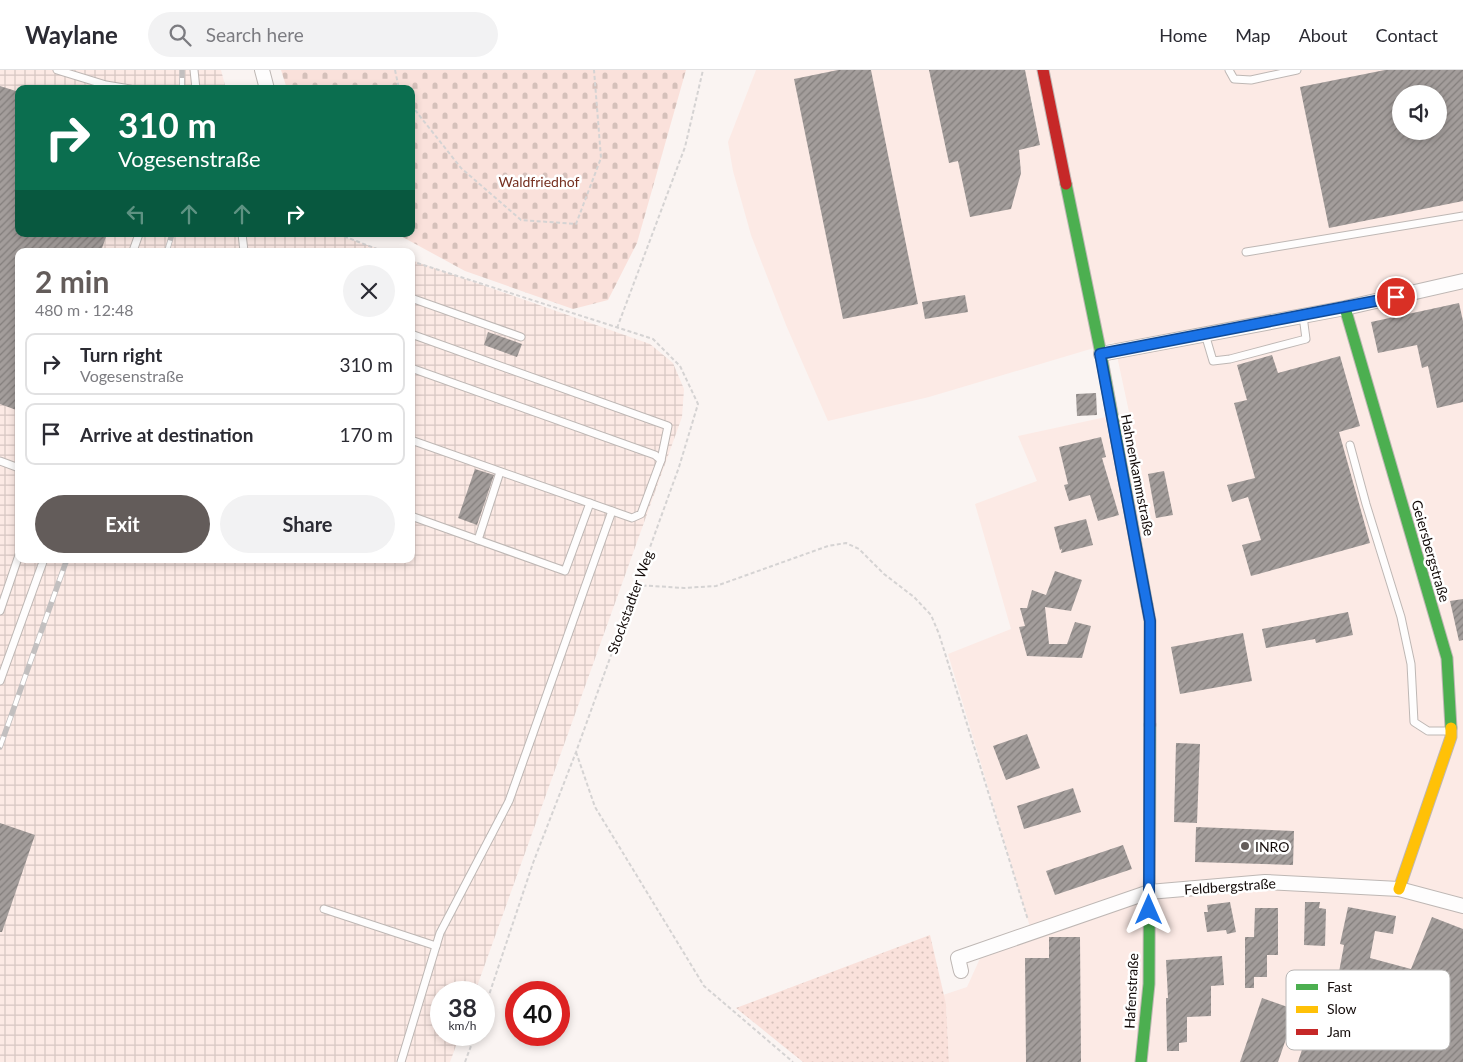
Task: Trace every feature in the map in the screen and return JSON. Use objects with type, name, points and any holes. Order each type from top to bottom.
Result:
[{"type":"street","points":[[262,70],[266,85]]},
{"type":"street","name":"Hahnenkammstraße","points":[[1043,70],[1100,354],[1150,621],[1149,892]]},
{"type":"street","points":[[1100,354],[1345,308],[1463,281]]},
{"type":"street","name":"Geiersbergstraße","points":[[1345,308],[1447,658],[1451,737],[1399,889]]},
{"type":"street","name":"Feldbergstraße","points":[[961,970],[958,958],[1149,892],[1265,882],[1399,889],[1463,906]]},
{"type":"street","name":"Hafenstraße","points":[[1141,1062],[1149,984],[1149,892]]},
{"type":"lane","points":[[57,70],[103,85]]},
{"type":"lane","points":[[194,70],[196,85]]},
{"type":"lane","points":[[1229,70],[1234,79],[1251,80],[1297,70]]},
{"type":"lane","points":[[1246,252],[1463,216]]},
{"type":"lane","points":[[415,299],[521,337]]},
{"type":"lane","points":[[1205,334],[1213,361],[1230,359],[1306,339],[1303,316]]},
{"type":"lane","points":[[415,335],[668,426],[660,460],[641,514],[632,518],[415,441]]},
{"type":"lane","points":[[415,369],[655,455],[660,460]]},
{"type":"lane","points":[[1350,445],[1368,513],[1401,617],[1411,664],[1414,722],[1428,731],[1451,731]]},
{"type":"lane","points":[[0,461],[15,467]]},
{"type":"lane","points":[[478,540],[500,472]]},
{"type":"lane","points":[[415,517],[565,571],[590,504]]},
{"type":"lane","points":[[400,1062],[440,934],[509,801],[612,511]]},
{"type":"lane","points":[[0,611],[16,563]]},
{"type":"lane","points":[[0,681],[43,563]]},
{"type":"lane","points":[[324,909],[436,946]]},
{"type":"path","points":[[395,70],[398,85]]},
{"type":"path","points":[[415,110],[461,168],[521,220],[576,224],[601,158],[594,70]]},
{"type":"path","points":[[617,328],[685,148],[703,70]]},
{"type":"path","points":[[346,237],[374,248]]},
{"type":"path","name":"Stockstadter Weg","points":[[415,262],[653,339],[680,366],[698,404],[679,467],[576,752],[533,863],[494,981]]},
{"type":"path","points":[[636,585],[684,588],[716,586],[828,546],[846,543],[859,549],[884,574],[914,597],[931,615],[939,634],[1031,932]]},
{"type":"path","points":[[576,752],[595,807],[704,986],[793,1062]]},
{"type":"path","points":[[465,1062],[471,1046]]},
{"type":"shaded area","points":[[0,70],[221,70],[225,85],[15,85],[15,237],[344,237],[376,248],[15,248],[15,563],[415,563],[415,261],[650,344],[673,363],[684,389],[682,417],[479,981],[430,981],[430,1046],[456,1046],[450,1062],[0,1062]]},
{"type":"shaded area","points":[[756,70],[1463,70],[1463,1062],[949,1062],[946,1004],[943,995],[967,987],[982,954],[1033,937],[948,654],[1011,629],[975,504],[1037,481],[1018,436],[1129,412],[1114,342],[929,397],[828,421],[786,325],[751,235],[733,171],[728,142]]},
{"type":"green space","name":"Waldfriedhof","points":[[281,70],[686,70],[637,243],[608,300],[573,309],[465,271],[403,237],[415,237],[415,85],[286,85]]},
{"type":"green space","points":[[930,935],[946,1004],[949,1062],[803,1062],[736,1008]]},
{"type":"building","points":[[838,70],[871,70],[918,304],[843,319],[794,79]]},
{"type":"building","points":[[929,70],[1025,70],[1040,145],[1019,150],[1021,173],[1011,209],[970,217],[958,161],[949,163]]},
{"type":"building","points":[[1385,70],[1463,70],[1463,201],[1329,228],[1300,87]]},
{"type":"building","points":[[0,86],[15,91],[15,237],[106,237],[102,248],[15,248],[15,410],[0,404]]},
{"type":"building","points":[[965,295],[968,312],[925,319],[922,302]]},
{"type":"building","points":[[1459,303],[1463,321],[1463,402],[1437,408],[1428,366],[1422,368],[1417,345],[1378,353],[1371,322]]},
{"type":"building","points":[[488,332],[522,344],[517,357],[484,345]]},
{"type":"building","points":[[1272,355],[1278,373],[1340,356],[1360,426],[1339,432],[1370,543],[1251,576],[1242,545],[1261,540],[1248,497],[1232,502],[1227,485],[1255,478],[1234,403],[1247,400],[1237,365]]},
{"type":"building","points":[[1096,393],[1097,415],[1077,416],[1076,394]]},
{"type":"building","points":[[1101,437],[1106,457],[1102,458],[1119,515],[1098,521],[1090,495],[1069,501],[1064,485],[1068,484],[1059,447]]},
{"type":"building","points":[[475,469],[494,475],[477,525],[458,518]]},
{"type":"building","points":[[1164,471],[1173,515],[1156,518],[1148,474]]},
{"type":"building","points":[[1086,519],[1093,545],[1061,553],[1062,549],[1060,550],[1054,527]]},
{"type":"building","points":[[1055,571],[1082,580],[1071,611],[1045,607],[1049,644],[1067,644],[1075,622],[1091,626],[1082,658],[1027,656],[1019,627],[1025,626],[1020,608],[1027,608],[1032,590],[1046,595]]},
{"type":"building","points":[[1463,599],[1463,640],[1459,641],[1450,601]]},
{"type":"building","points":[[1348,612],[1353,635],[1316,643],[1315,639],[1266,648],[1262,629]]},
{"type":"building","points":[[1243,633],[1252,681],[1180,694],[1171,647]]},
{"type":"building","points":[[1027,734],[1040,768],[1006,780],[993,746]]},
{"type":"building","points":[[1176,743],[1200,744],[1197,823],[1174,822]]},
{"type":"building","points":[[1073,788],[1081,812],[1024,829],[1017,806]]},
{"type":"building","points":[[0,823],[35,835],[2,932],[0,932]]},
{"type":"building","name":"INRO","points":[[1196,827],[1294,831],[1293,865],[1195,862]]},
{"type":"building","points":[[1123,845],[1132,869],[1055,895],[1046,871]]},
{"type":"building","points":[[1230,902],[1236,932],[1227,934],[1226,930],[1207,932],[1204,912],[1208,912],[1207,905]]},
{"type":"building","points":[[1305,902],[1320,902],[1319,908],[1326,909],[1325,946],[1304,945]]},
{"type":"building","points":[[1348,907],[1396,916],[1393,934],[1375,931],[1370,958],[1411,969],[1432,917],[1463,929],[1463,1062],[1298,1062],[1302,1050],[1450,1050],[1450,970],[1339,970],[1344,945],[1340,944]]},
{"type":"building","points":[[1255,908],[1278,908],[1278,955],[1267,955],[1267,977],[1254,977],[1254,988],[1245,988],[1245,937],[1254,937]]},
{"type":"building","points":[[1049,937],[1080,937],[1081,1062],[1026,1062],[1025,958],[1049,958]]},
{"type":"building","points":[[1222,956],[1224,985],[1211,986],[1211,1016],[1187,1017],[1187,1042],[1179,1043],[1179,1051],[1167,1051],[1166,998],[1168,998],[1166,960]]},
{"type":"building","points":[[1262,998],[1286,1006],[1286,1039],[1278,1062],[1240,1062]]},
{"type":"railway","points":[[182,70],[182,85]]},
{"type":"railway","points":[[168,248],[171,237]]},
{"type":"railway","points":[[0,747],[66,563]]},
{"type":"traffic: fast","points":[[1066,184],[1101,354],[1147,605]]},
{"type":"traffic: fast","points":[[1345,308],[1447,658],[1451,728]]},
{"type":"traffic: fast","points":[[1141,1062],[1149,984],[1150,725]]},
{"type":"traffic: slow","points":[[1399,889],[1451,737],[1451,728]]},
{"type":"traffic: jam","points":[[1043,70],[1066,184]]},
{"type":"traffic: jam","points":[[1147,605],[1150,621],[1150,725]]},
{"type":"place","name":"INRO","points":[[1245,846]]},
{"type":"route","points":[[1149,910],[1150,621],[1100,354],[1396,297]]}]
